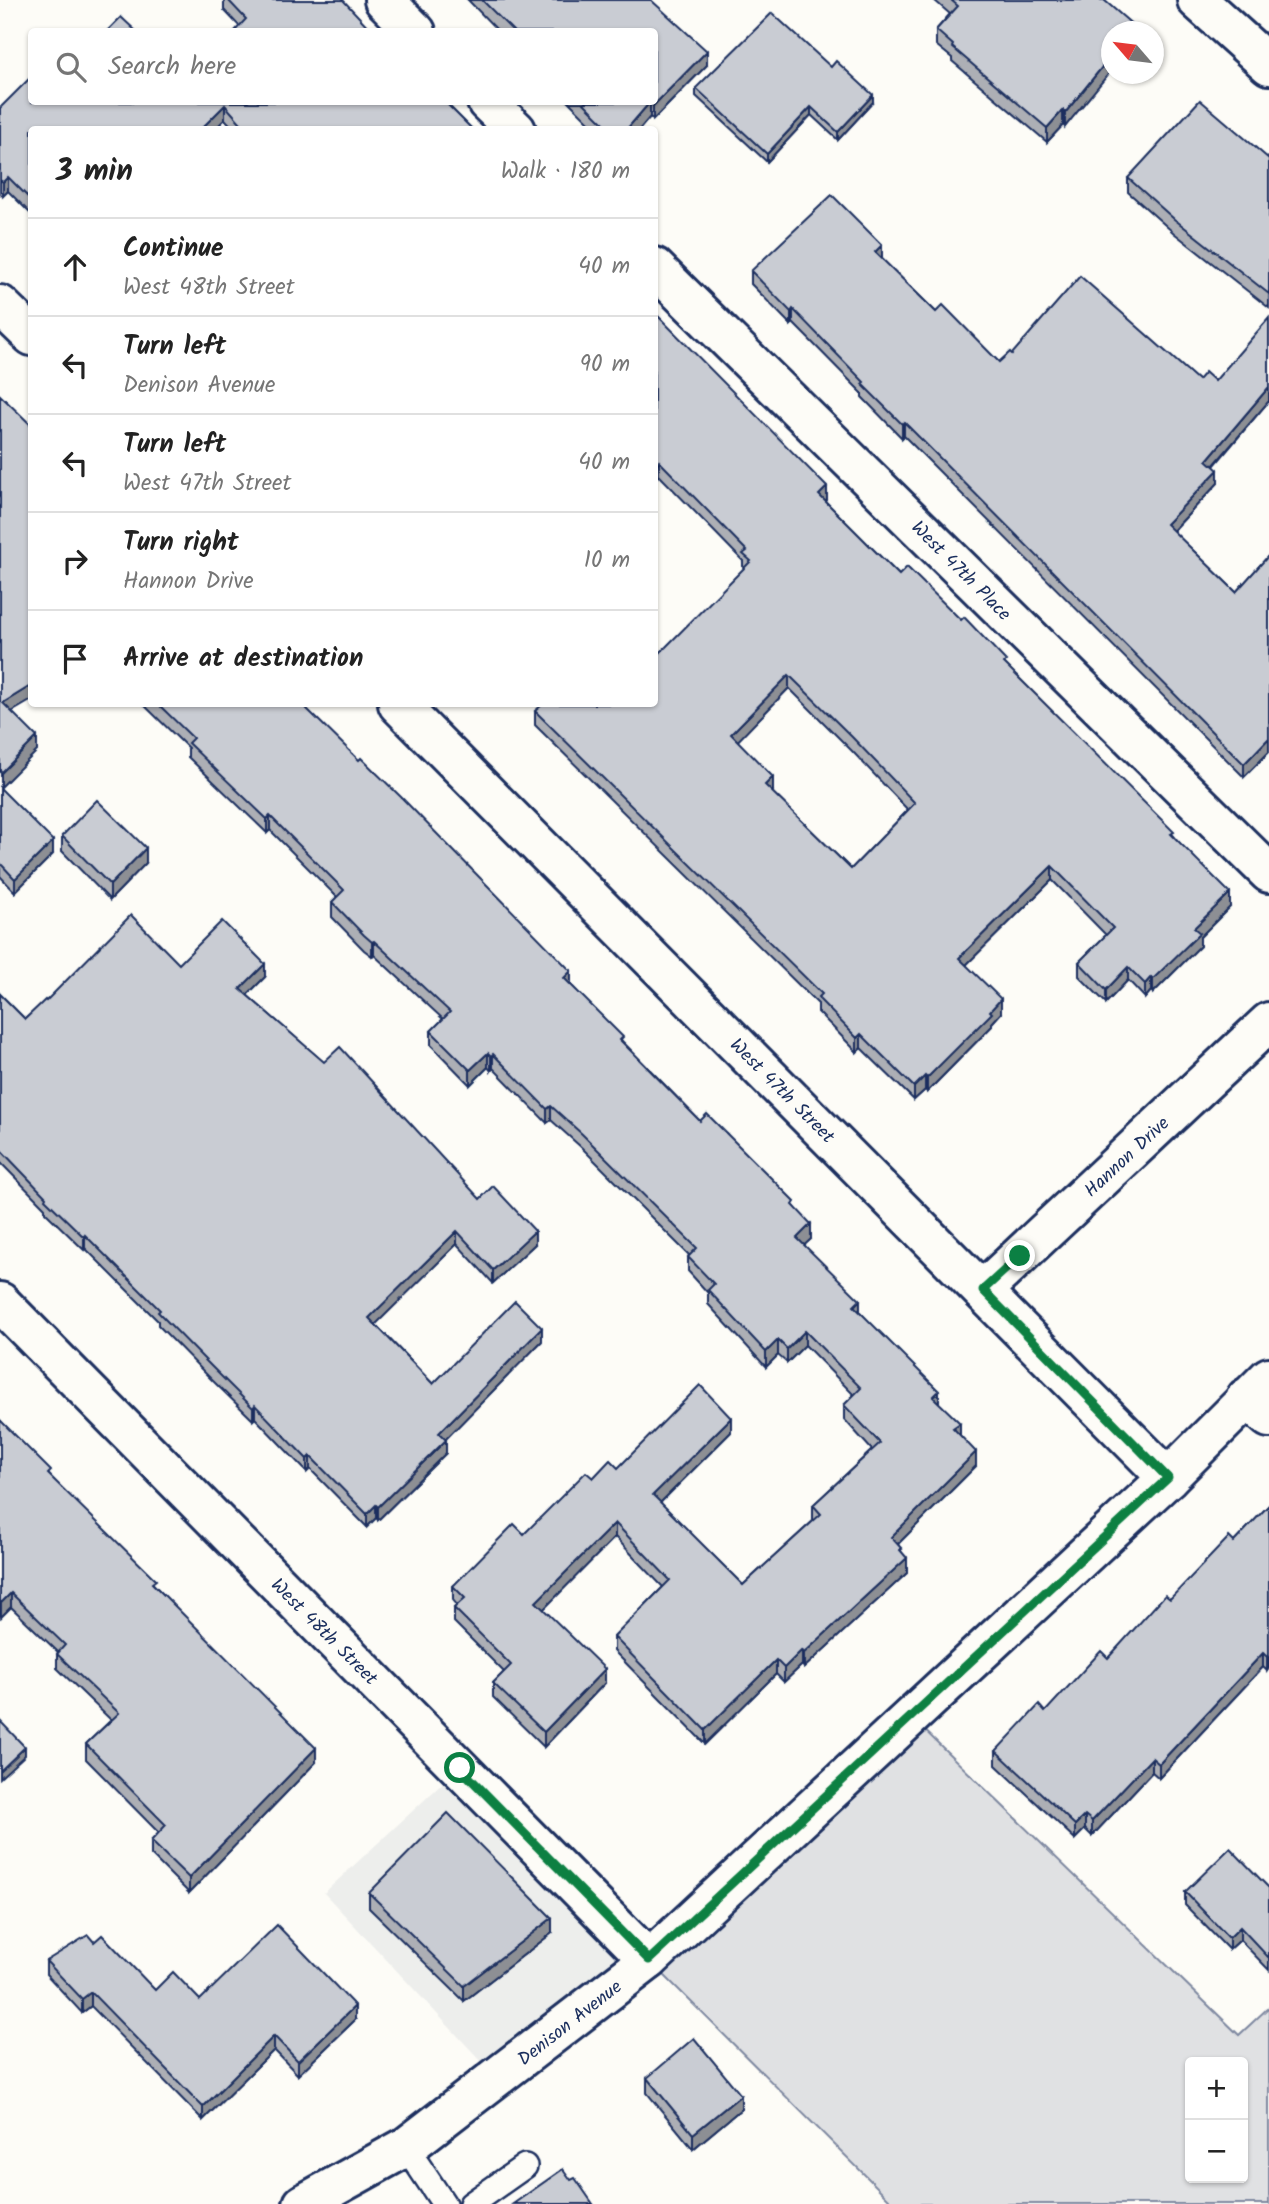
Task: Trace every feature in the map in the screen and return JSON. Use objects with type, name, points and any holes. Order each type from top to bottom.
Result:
[{"type":"street","points":[[384,0],[412,28]]},
{"type":"street","points":[[1197,0],[1269,65]]},
{"type":"street","points":[[490,105],[512,126]]},
{"type":"street","name":"West 47th Place","points":[[658,271],[1269,873]]},
{"type":"street","points":[[0,304],[28,332]]},
{"type":"street","name":"West 47th Street","points":[[401,707],[1168,1478]]},
{"type":"street","name":"Hannon Drive","points":[[983,1290],[1269,1022]]},
{"type":"street","name":"West 48th Street","points":[[0,1302],[649,1960]]},
{"type":"street","name":"Denison Avenue","points":[[303,2204],[406,2147],[649,1960],[1168,1478],[1261,1398]]},
{"type":"lane","points":[[406,2147],[444,2204]]},
{"type":"lane","points":[[471,2204],[526,2166]]},
{"type":"shaded area","points":[[911,1717],[1239,2035],[1269,2007],[1269,2204],[894,2204],[649,1960]]},
{"type":"shaded area","points":[[459,1768],[649,1960],[497,2078],[324,1893]]},
{"type":"building","points":[[228,0],[343,0],[369,28],[238,28],[246,19]]},
{"type":"building","points":[[482,0],[651,0],[707,51],[658,101],[658,28],[510,28]]},
{"type":"building","points":[[951,0],[1104,0],[1128,21],[1101,21],[1101,68],[1065,113],[1063,110],[1047,128],[952,47],[936,30],[958,6]]},
{"type":"building","points":[[772,13],[831,67],[836,61],[873,95],[838,132],[811,107],[767,154],[696,88]]},
{"type":"building","points":[[121,17],[133,28],[110,28]]},
{"type":"building","points":[[28,80],[28,105],[225,105],[204,126],[28,126],[28,197],[8,177],[3,182],[0,180],[0,108]]},
{"type":"building","points":[[1200,100],[1269,159],[1269,294],[1174,219],[1128,178]]},
{"type":"building","points":[[225,105],[448,105],[469,126],[243,126]]},
{"type":"building","points":[[586,105],[647,105],[629,126],[607,126]]},
{"type":"building","points":[[832,195],[882,245],[875,252],[936,312],[943,305],[999,362],[1010,352],[1012,354],[1080,276],[1198,380],[1205,372],[1215,381],[1269,318],[1269,387],[1207,460],[1218,470],[1166,524],[1236,592],[1269,555],[1269,738],[1244,764],[904,422],[902,424],[862,384],[864,382],[793,309],[791,312],[751,271]]},
{"type":"building","points":[[658,316],[827,487],[819,495],[899,575],[907,567],[961,620],[964,617],[1006,661],[1004,663],[1174,832],[1171,834],[1230,893],[1194,928],[1200,933],[1145,984],[1128,967],[1106,990],[1079,962],[1113,928],[1052,866],[959,958],[1001,999],[990,1011],[992,1013],[927,1078],[925,1076],[914,1087],[861,1034],[857,1038],[818,998],[822,994],[535,711],[540,707],[658,707],[658,655],[751,561],[743,554],[747,551],[659,461]],"holes":[[[789,675],[915,803],[851,869],[765,785],[773,777],[731,734]]]},
{"type":"building","points":[[0,395],[28,422],[28,687],[3,703],[37,737],[0,772]]},
{"type":"building","points":[[161,707],[305,707],[359,760],[361,758],[571,971],[564,978],[623,1037],[620,1040],[700,1121],[707,1114],[795,1202],[793,1205],[811,1224],[797,1238],[860,1300],[854,1306],[939,1391],[933,1397],[960,1423],[953,1428],[976,1452],[891,1537],[907,1558],[804,1653],[802,1650],[784,1668],[776,1660],[705,1730],[614,1637],[670,1580],[615,1523],[536,1602],[605,1669],[544,1732],[493,1683],[511,1665],[454,1608],[465,1598],[453,1586],[514,1524],[524,1534],[586,1472],[593,1478],[610,1460],[618,1468],[700,1385],[731,1418],[653,1495],[743,1585],[821,1514],[813,1505],[880,1443],[844,1405],[861,1388],[805,1331],[787,1349],[778,1340],[766,1352],[708,1290],[714,1284],[688,1257],[697,1248],[582,1134],[551,1106],[547,1109],[493,1054],[491,1056],[488,1053],[470,1070],[431,1031],[450,1012],[374,941],[364,935],[332,902],[344,890],[270,816],[267,819],[188,743],[193,738]]},
{"type":"building","points":[[0,788],[53,841],[15,879],[0,863]]},
{"type":"building","points":[[97,800],[146,848],[110,885],[62,836]]},
{"type":"building","points":[[131,915],[179,964],[222,921],[265,964],[240,989],[324,1062],[340,1047],[480,1199],[493,1186],[535,1231],[493,1270],[457,1231],[369,1318],[433,1384],[515,1301],[542,1328],[439,1433],[446,1440],[378,1507],[376,1505],[367,1514],[310,1456],[307,1459],[255,1405],[253,1408],[158,1312],[160,1310],[45,1199],[0,1149],[0,994],[25,1019]]},
{"type":"building","points":[[0,1420],[51,1471],[48,1474],[156,1580],[152,1583],[316,1748],[189,1878],[151,1841],[166,1825],[86,1744],[119,1713],[57,1654],[65,1645],[11,1593],[1,1603],[0,1601]]},
{"type":"building","points":[[1269,1505],[1269,1654],[1267,1657],[1263,1653],[1159,1764],[1152,1758],[1092,1821],[1085,1815],[1075,1825],[996,1751],[1039,1705],[1045,1712],[1101,1651],[1108,1658],[1165,1595],[1170,1599],[1229,1537],[1234,1542]]},
{"type":"building","points":[[0,1721],[25,1747],[0,1771]]},
{"type":"building","points":[[448,1813],[552,1918],[464,1986],[369,1893]]},
{"type":"building","points":[[1230,1848],[1269,1888],[1269,1958],[1240,1927],[1229,1938],[1185,1892]]},
{"type":"building","points":[[277,1925],[355,2006],[298,2061],[274,2036],[203,2107],[91,1992],[82,1999],[46,1961],[88,1935],[94,1942],[102,1935],[155,1990],[173,1972],[200,2000]]},
{"type":"building","points":[[694,2038],[741,2095],[693,2134],[647,2078]]},
{"type":"building","points":[[563,2169],[571,2180],[575,2178],[593,2204],[513,2204]]},
{"type":"route","points":[[460,1768],[649,1960],[1168,1478],[983,1290],[1020,1256]]}]
